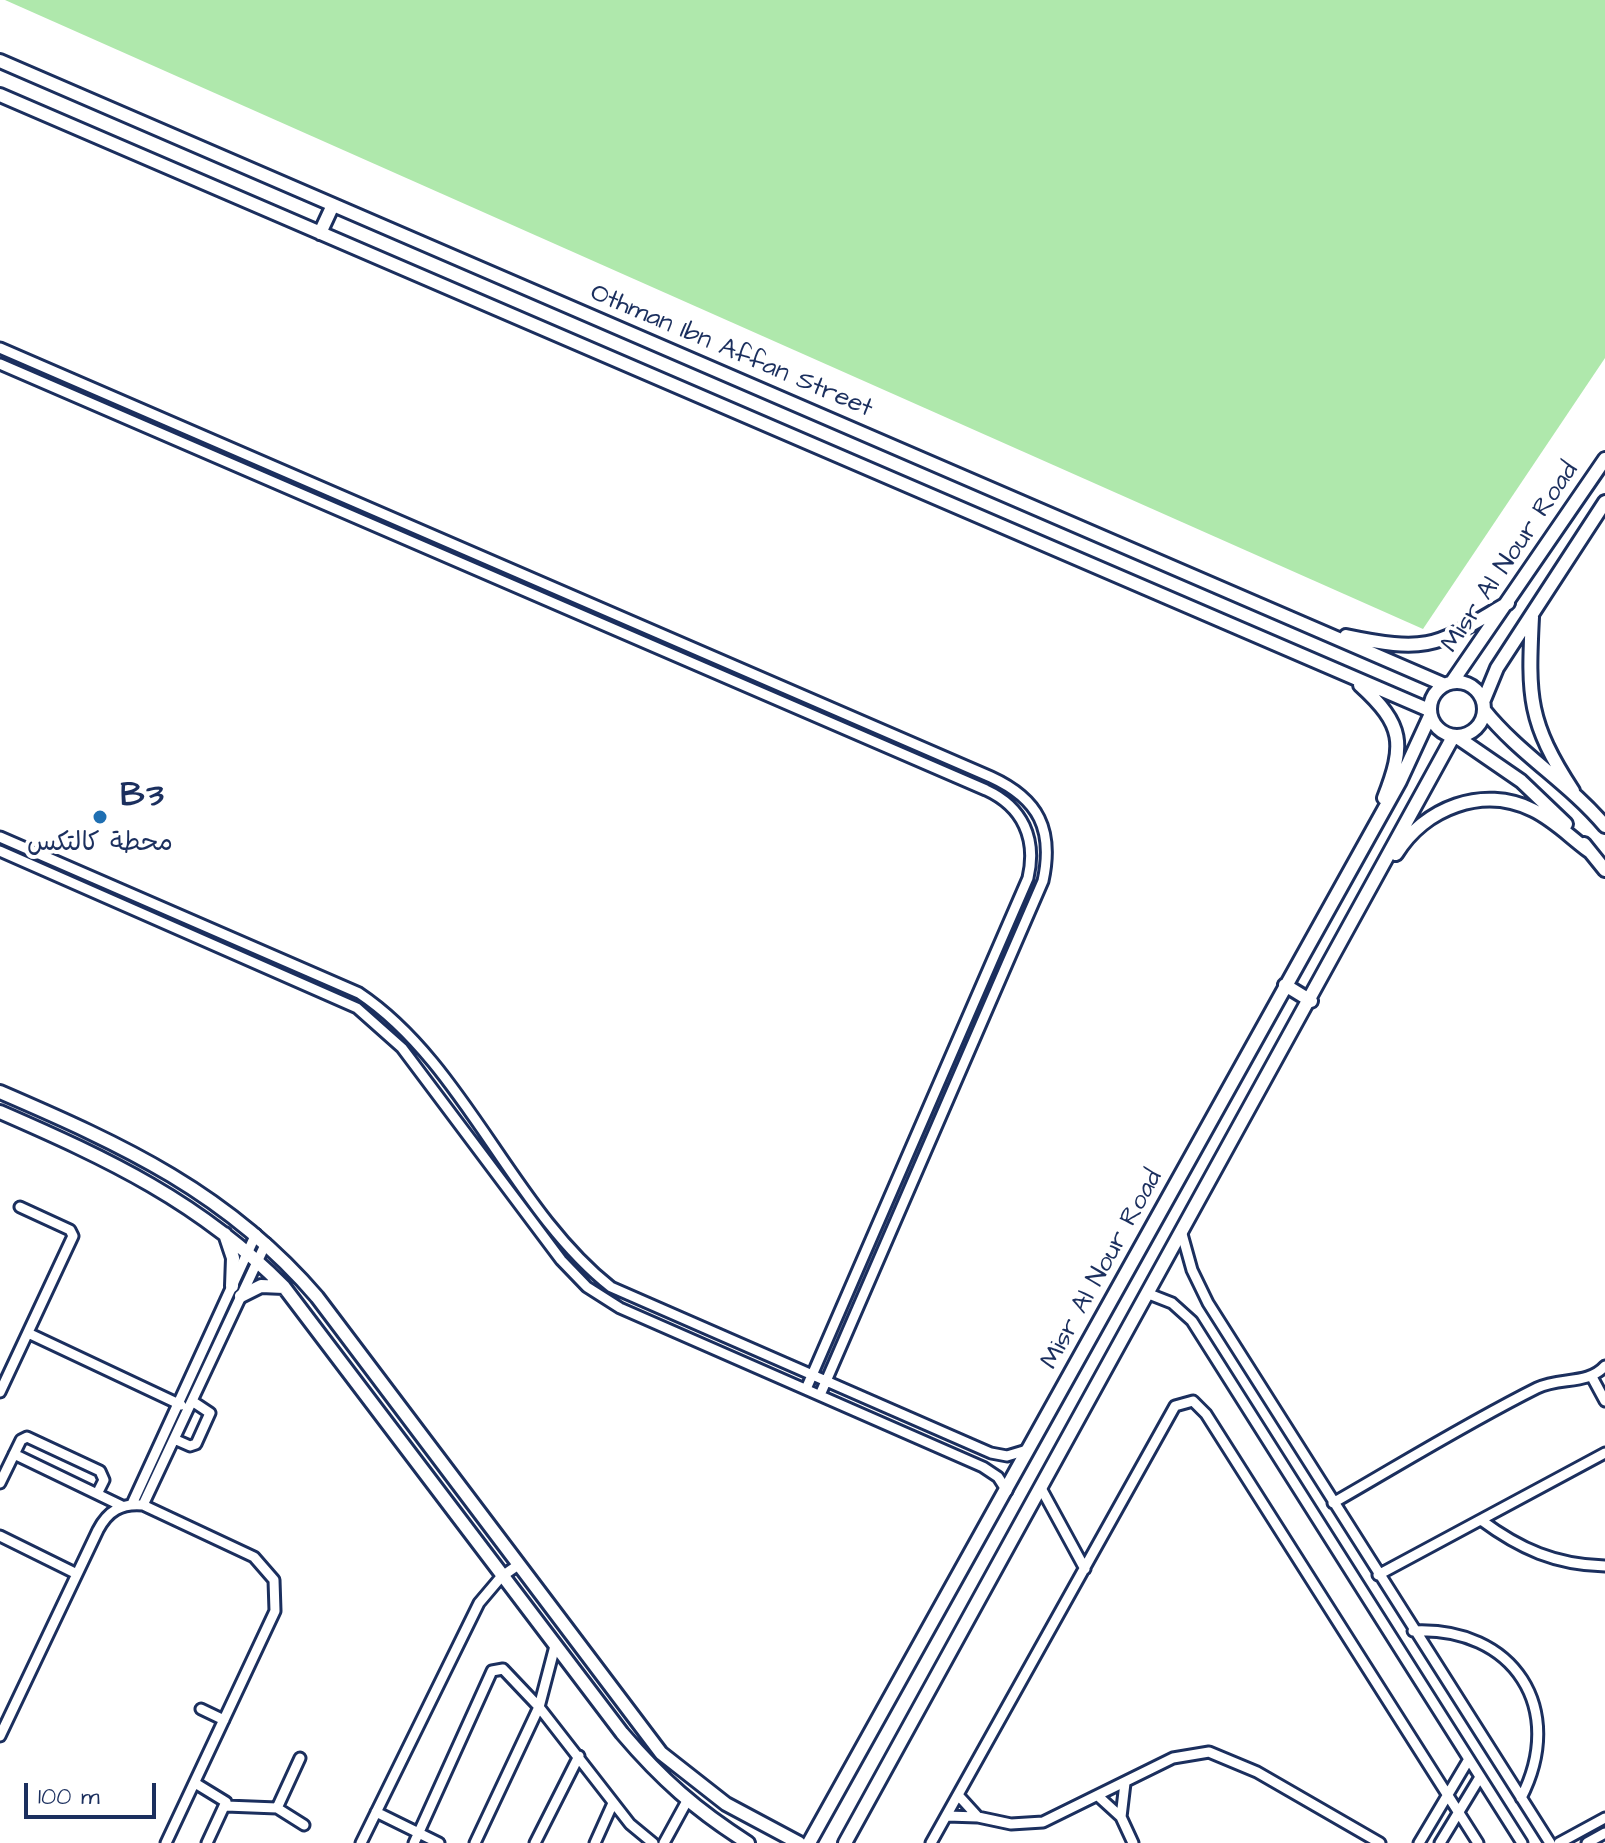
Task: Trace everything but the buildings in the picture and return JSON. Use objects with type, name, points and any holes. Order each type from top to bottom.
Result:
[{"type":"street","name":"Othman Ibn Affan Street","points":[[0,61],[1449,684]]},
{"type":"street","name":"Othman Ibn Affan Street","points":[[0,95],[1430,713]]},
{"type":"street","points":[[320,233],[333,205]]},
{"type":"street","points":[[0,348],[991,777],[1019,792],[1029,802],[1047,839],[1043,881],[820,1395]]},
{"type":"street","points":[[0,364],[986,790],[1015,810],[1031,842],[1028,878],[806,1389]]},
{"type":"street","name":"Misr Al Nour Road","points":[[1449,684],[1511,602],[1605,459]]},
{"type":"street","name":"Misr Al Nour Road","points":[[1484,706],[1497,668],[1605,502]]},
{"type":"street","points":[[1318,629],[1393,646],[1419,646],[1468,630],[1511,602]]},
{"type":"street","points":[[1532,616],[1528,668],[1532,709],[1549,755],[1573,791]]},
{"type":"street","points":[[1352,677],[1383,707],[1398,740],[1397,763],[1369,835]]},
{"type":"street","points":[[1605,826],[1573,791],[1499,729],[1475,689],[1449,684],[1433,695],[1430,713],[1441,732],[1455,737],[1521,781],[1605,870]]},
{"type":"street","points":[[1455,737],[1473,732],[1484,706]]},
{"type":"street","name":"Misr Al Nour Road","points":[[809,1843],[1400,781],[1430,713]]},
{"type":"street","name":"Misr Al Nour Road","points":[[845,1843],[1311,1001],[1373,880],[1455,737]]},
{"type":"street","points":[[1373,880],[1420,824],[1461,803],[1485,800],[1530,808],[1589,851]]},
{"type":"street","points":[[0,837],[359,993],[412,1038],[572,1250],[597,1276],[626,1295],[991,1453],[1007,1456],[1030,1448]]},
{"type":"street","points":[[0,851],[357,1008],[402,1048],[561,1260],[587,1287],[620,1308],[991,1471],[1007,1491]]},
{"type":"street","points":[[1285,985],[1311,1001]]},
{"type":"street","points":[[0,1092],[157,1165],[224,1208],[261,1238],[317,1297],[661,1753],[726,1804],[799,1843]]},
{"type":"street","points":[[0,1112],[147,1181],[224,1231],[253,1256],[284,1287],[501,1577],[630,1742],[663,1781],[748,1843]]},
{"type":"street","points":[[0,1392],[73,1236],[70,1230],[20,1207]]},
{"type":"street","points":[[143,1505],[190,1405],[236,1291],[233,1258],[224,1231]]},
{"type":"street","points":[[1182,1234],[1192,1270],[1208,1303],[1550,1843]]},
{"type":"street","points":[[0,1736],[103,1520],[127,1505],[261,1238]]},
{"type":"street","points":[[236,1291],[261,1286],[284,1287]]},
{"type":"street","points":[[1149,1294],[1172,1303],[1192,1321],[1522,1843]]},
{"type":"street","points":[[28,1333],[178,1404],[210,1413],[196,1444],[190,1446],[174,1439]]},
{"type":"street","points":[[1333,1503],[1489,1412],[1552,1380],[1592,1377],[1605,1366]]},
{"type":"street","points":[[1592,1377],[1605,1401]]},
{"type":"street","points":[[931,1843],[1175,1406],[1193,1401],[1206,1414],[1478,1843]]},
{"type":"street","points":[[0,1483],[21,1440],[27,1437],[103,1474],[104,1480],[97,1494]]},
{"type":"street","points":[[1378,1575],[1605,1453]]},
{"type":"street","points":[[14,1454],[97,1494],[127,1505],[143,1505],[254,1557],[274,1580],[275,1611],[166,1843]]},
{"type":"street","points":[[1042,1490],[1085,1569]]},
{"type":"street","points":[[1481,1520],[1510,1541],[1543,1557],[1579,1565],[1605,1566]]},
{"type":"street","points":[[0,1536],[77,1574]]},
{"type":"street","points":[[361,1843],[479,1603],[501,1577],[518,1565]]},
{"type":"street","points":[[1413,1631],[1439,1630],[1475,1639],[1507,1660],[1523,1679],[1534,1702],[1539,1726],[1536,1764],[1521,1798]]},
{"type":"street","points":[[475,1843],[539,1707],[555,1646]]},
{"type":"street","points":[[416,1838],[492,1671],[503,1669],[539,1707],[640,1835],[653,1843]]},
{"type":"street","points":[[201,1709],[224,1720]]},
{"type":"street","points":[[947,1816],[1033,1824],[1049,1820],[1173,1758],[1200,1752],[1217,1753],[1380,1843]]},
{"type":"street","points":[[535,1843],[579,1756]]},
{"type":"street","points":[[277,1808],[300,1758]]},
{"type":"street","points":[[1419,1843],[1469,1759]]},
{"type":"street","points":[[1440,1843],[1480,1777]]},
{"type":"street","points":[[195,1783],[224,1799],[226,1806],[207,1843]]},
{"type":"street","points":[[1121,1817],[1125,1783]]},
{"type":"street","points":[[958,1795],[978,1817]]},
{"type":"street","points":[[1098,1796],[1121,1817],[1133,1843]]},
{"type":"street","points":[[664,1843],[687,1801]]},
{"type":"street","points":[[595,1843],[613,1803]]},
{"type":"street","points":[[226,1806],[277,1808],[304,1825]]},
{"type":"street","points":[[376,1812],[416,1838],[439,1843]]},
{"type":"street","points":[[1559,1843],[1605,1818]]},
{"type":"street","points":[[1587,1843],[1605,1833]]},
{"type":"green space","points":[[5,0],[1605,0],[1605,358],[1423,629]]},
{"type":"place","name":"محطة كالتكس","points":[[100,817]]},
{"type":"district","name":"B3","points":[[143,798]]}]
